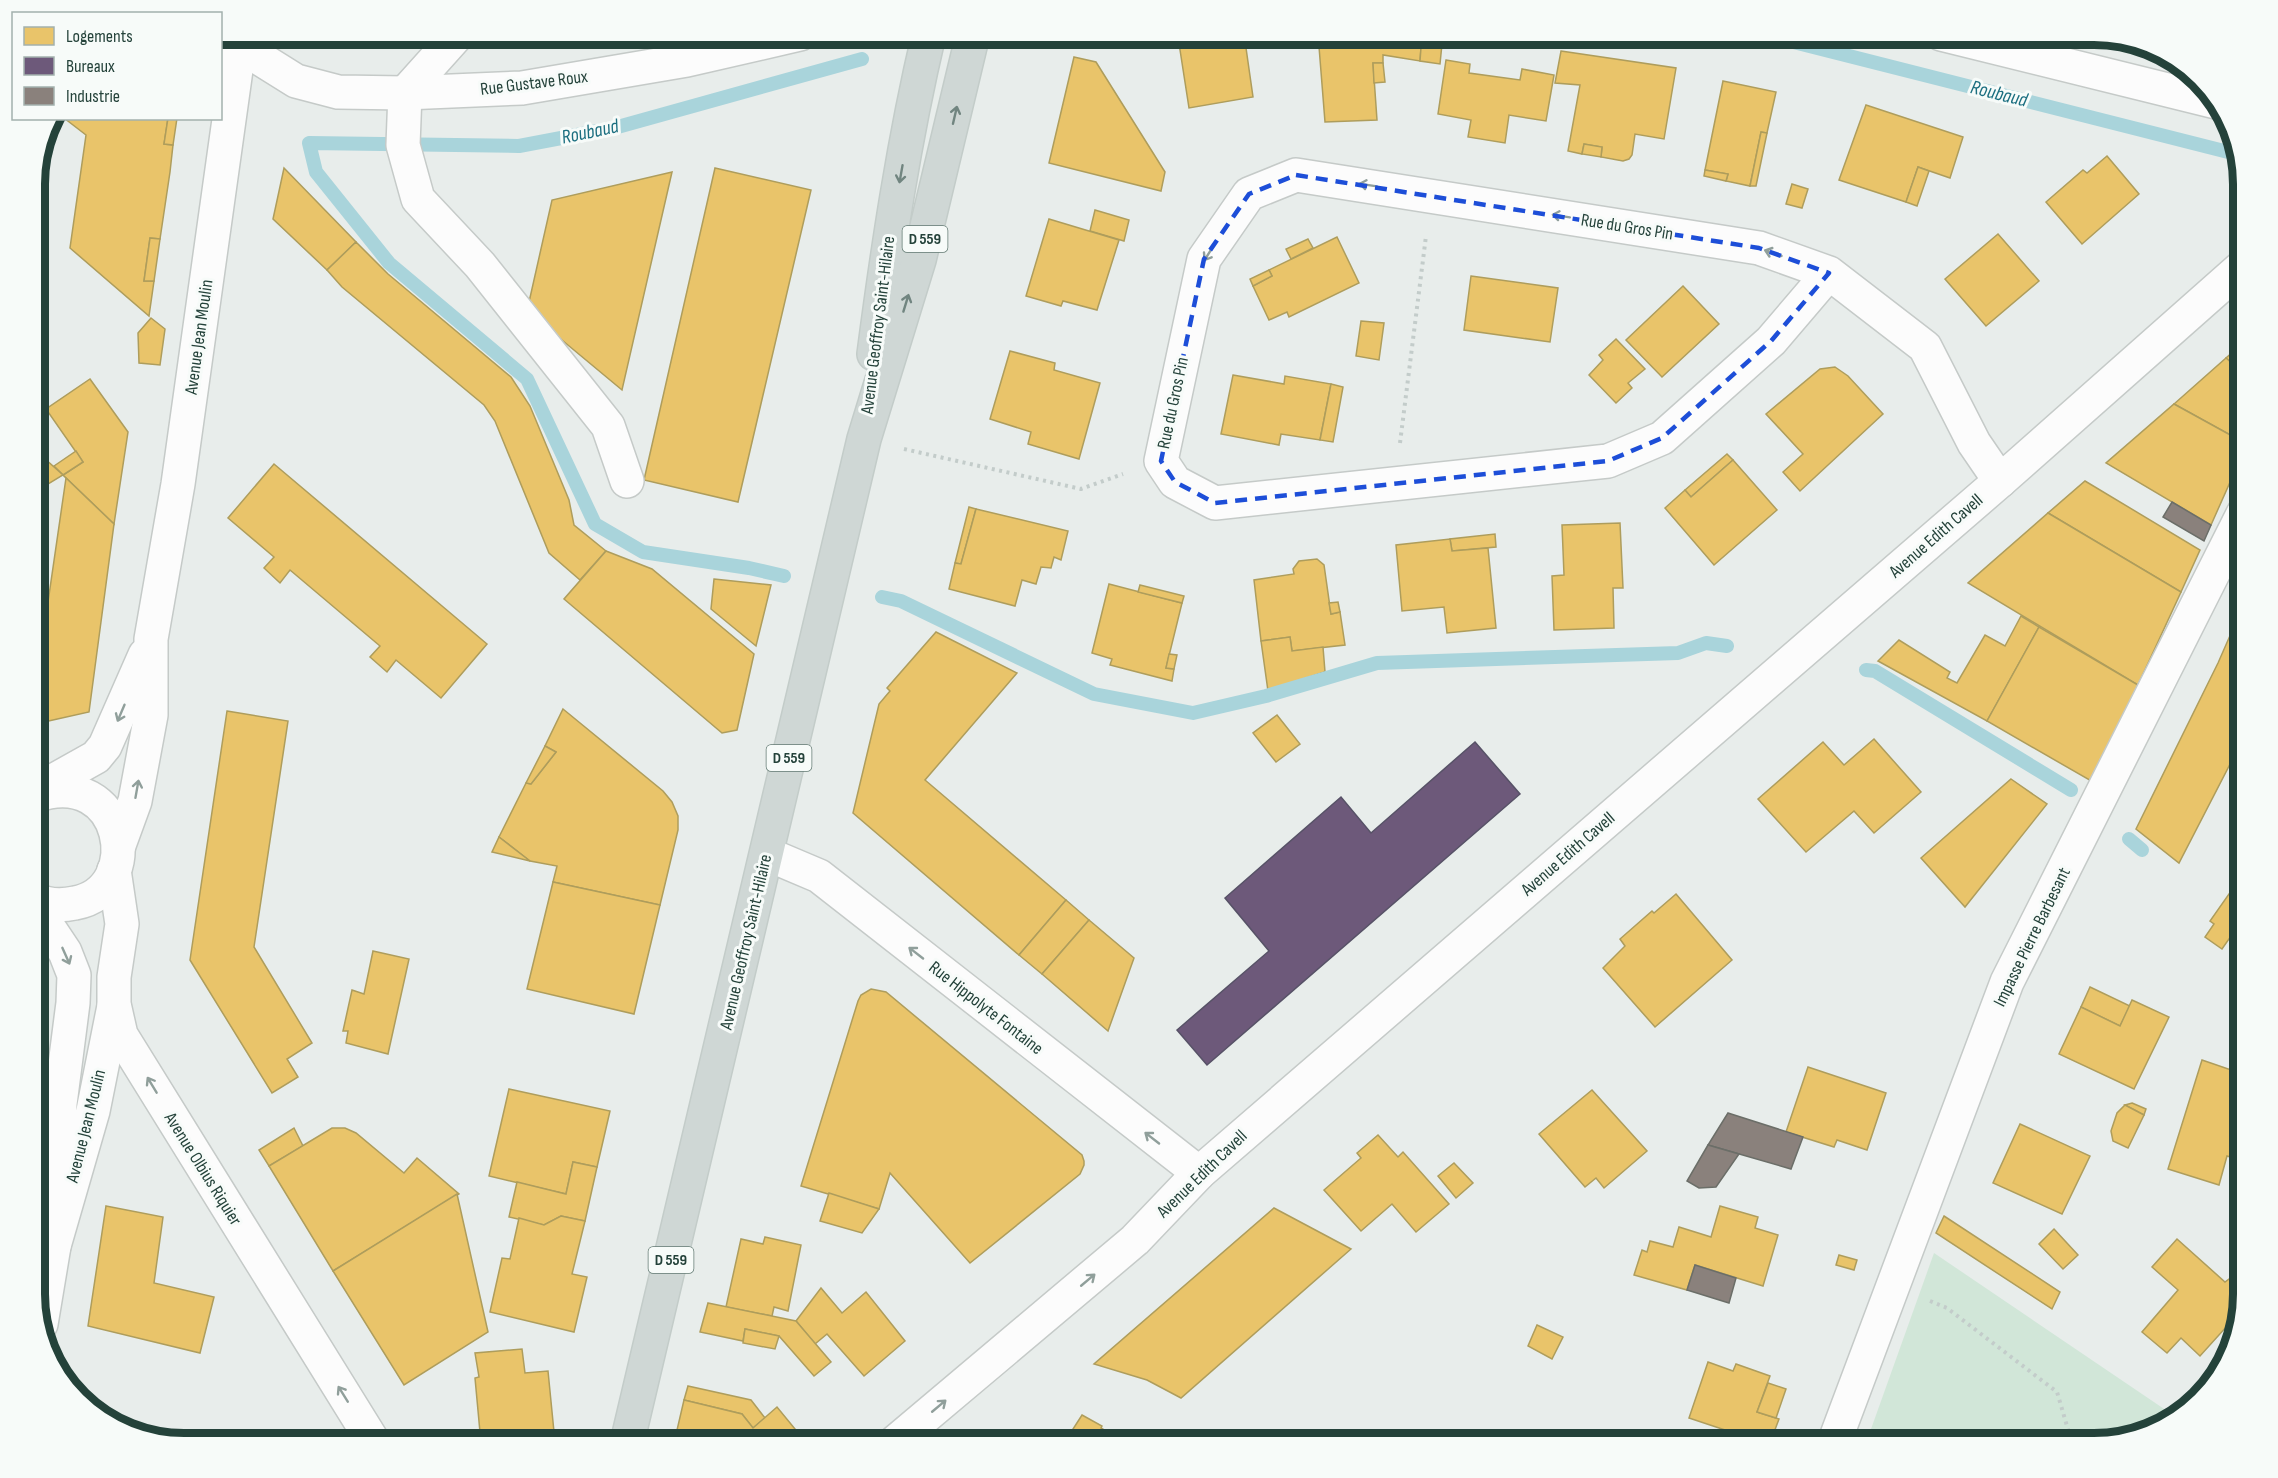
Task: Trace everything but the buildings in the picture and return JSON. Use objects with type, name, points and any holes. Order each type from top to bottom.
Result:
[{"type":"main road","name":"Avenue Geoffroy Saint-Hilaire","points":[[864,440],[888,242],[913,104],[926,45]]},
{"type":"main road","name":"Avenue Geoffroy Saint-Hilaire","points":[[629,1433],[864,440],[919,260],[970,45]]},
{"type":"street","name":"Avenue Jean Moulin","points":[[116,858],[135,801],[151,715],[151,639],[178,484],[240,45]]},
{"type":"street","name":"Rue Gustave Roux","points":[[248,45],[296,81],[405,108],[687,60],[752,45]]},
{"type":"street","points":[[450,45],[405,108],[403,145],[418,199],[480,265],[609,426],[627,481]]},
{"type":"street","points":[[1985,45],[2204,99]]},
{"type":"street","name":"Rue du Gros Pin","points":[[1829,273],[1771,341],[1662,438],[1608,461],[1215,503],[1175,482],[1161,461],[1204,259],[1250,194],[1296,175],[1759,248],[1829,273],[1925,347],[1974,443],[2000,481]]},
{"type":"street","name":"Avenue Edith Cavell","points":[[906,1433],[1135,1240],[1199,1173],[2000,481],[2233,276]]},
{"type":"street","name":"Impasse Pierre Barbesant","points":[[1838,1433],[2007,982],[2233,536]]},
{"type":"street","name":"Avenue Jean Moulin","points":[[45,788],[53,781],[96,757],[105,747],[151,639]]},
{"type":"street","name":"Avenue Olbius Riquier","points":[[45,792],[53,790],[73,791],[91,798],[105,810],[115,826],[123,924],[114,976],[114,1004],[121,1035],[368,1433]]},
{"type":"street","name":"Rue Hippolyte Fontaine","points":[[767,854],[819,876],[1199,1173]]},
{"type":"street","points":[[45,904],[62,906],[80,902],[96,894],[109,880],[116,858]]},
{"type":"street","name":"Avenue Jean Moulin","points":[[45,921],[65,952],[74,975],[73,1003],[45,1244]]},
{"type":"street","name":"Avenue Jean Moulin","points":[[45,1244],[91,1120],[114,1004]]},
{"type":"path","points":[[1395,483],[1431,195]]},
{"type":"path","points":[[864,440],[1081,489],[1161,461]]},
{"type":"path","points":[[1893,1287],[1947,1308],[2057,1392],[2069,1433]]},
{"type":"highlighted area","points":[[1296,175],[1759,248],[1829,273],[1771,341],[1662,438],[1608,461],[1215,503],[1175,482],[1161,461],[1204,259],[1249,194]]},
{"type":"green space","points":[[1934,1253],[2168,1411],[2147,1422],[2112,1432],[1870,1433]]},
{"type":"waterway","name":"Roubaud","points":[[1805,45],[2229,152]]},
{"type":"waterway","points":[[784,576],[749,568],[643,552],[595,524],[527,379],[389,263],[316,172],[309,143],[519,146],[614,128],[862,59]]},
{"type":"waterway","points":[[882,597],[901,601],[1094,694],[1193,713],[1266,696],[1377,663],[1678,653],[1706,643],[1727,646]]},
{"type":"waterway","points":[[1866,670],[1875,671],[2071,790]]},
{"type":"waterway","points":[[2129,839],[2142,850]]}]
